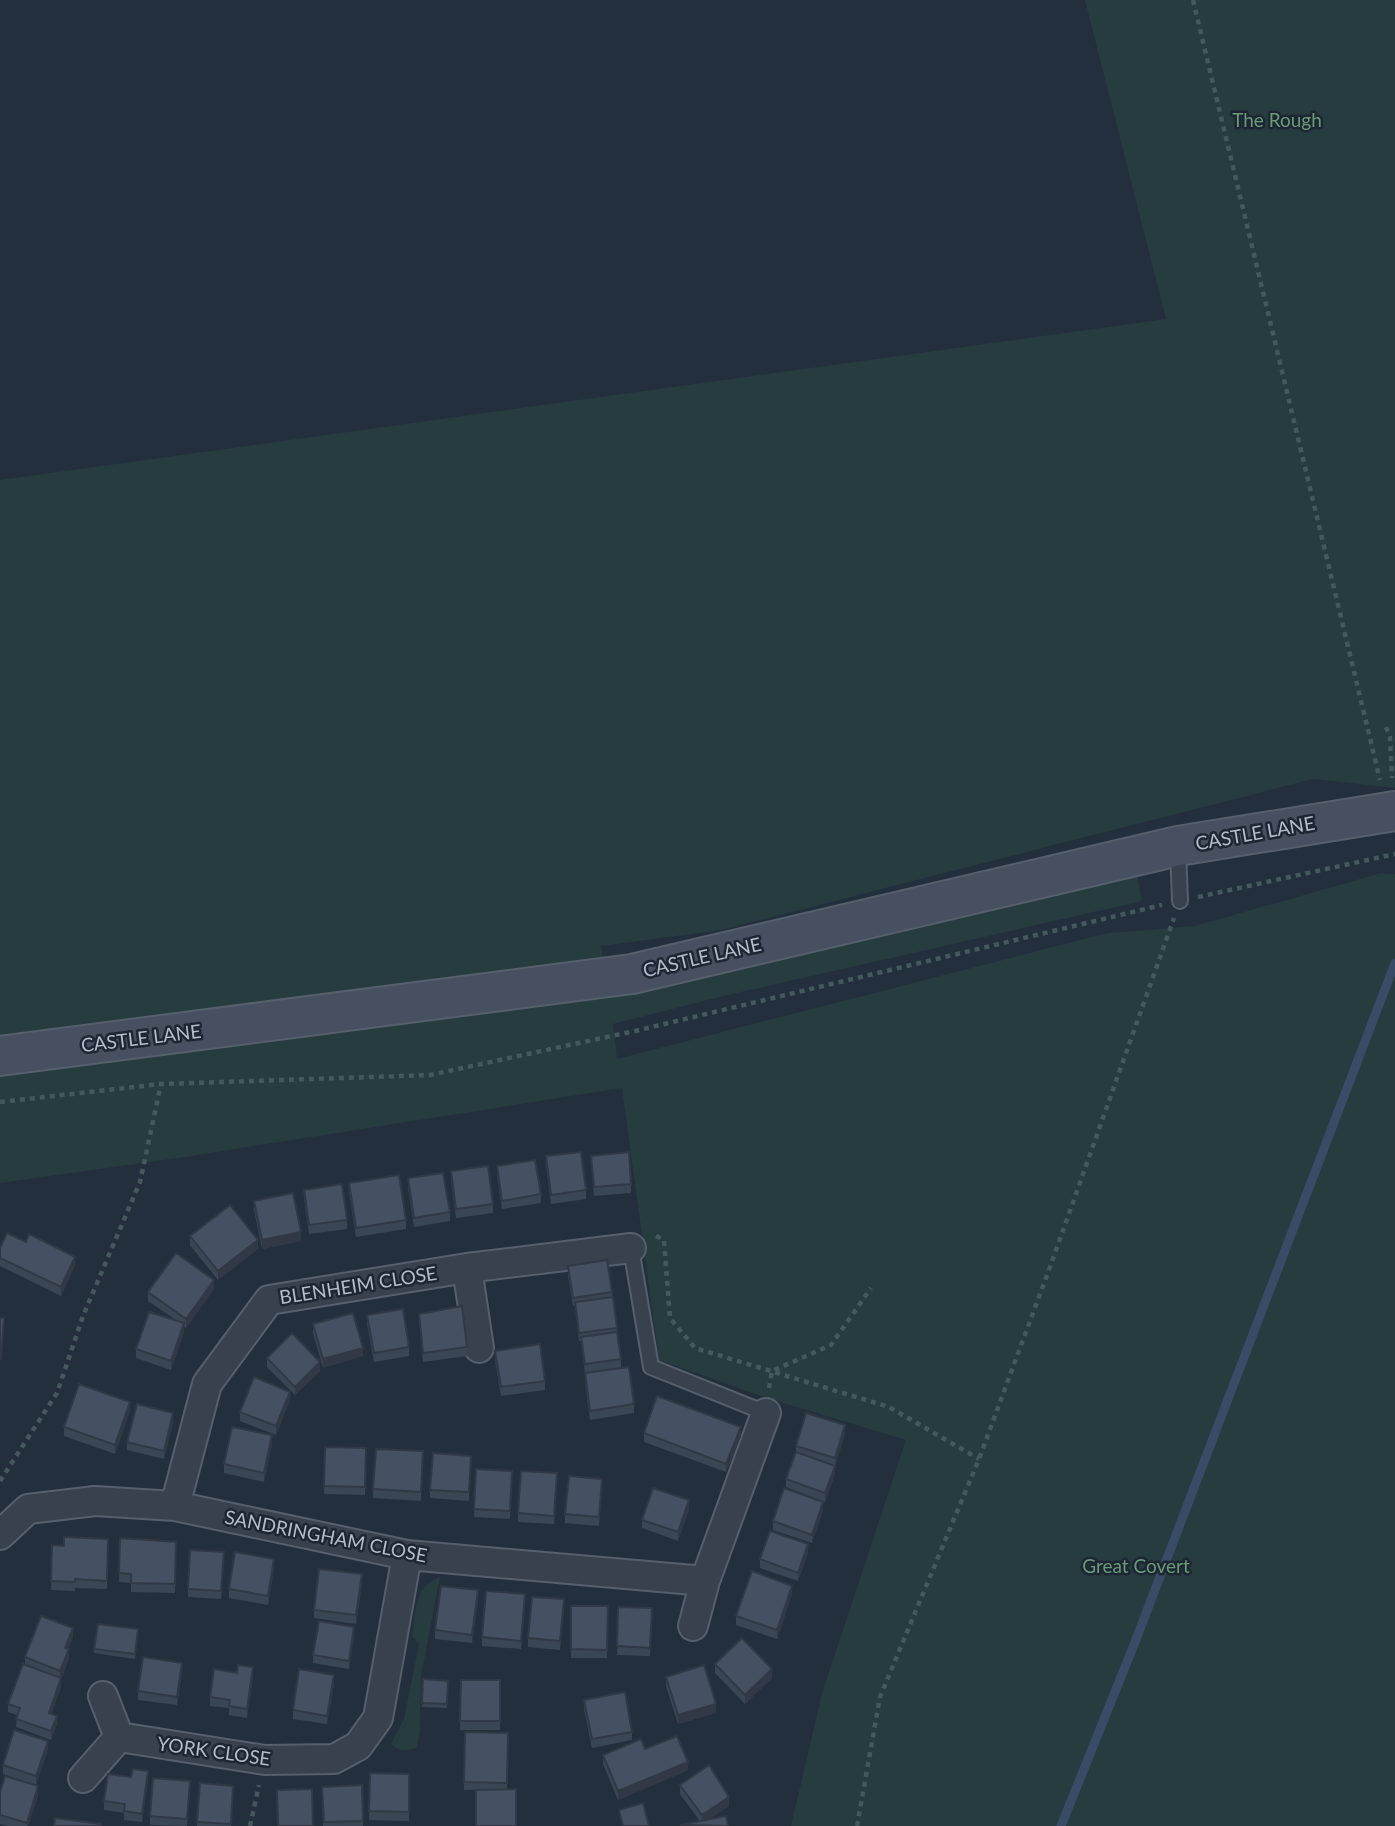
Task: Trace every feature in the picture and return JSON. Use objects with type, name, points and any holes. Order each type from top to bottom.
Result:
[{"type":"street","name":"CASTLE LANE","points":[[0,1056],[632,974],[1178,846],[1389,808]]},
{"type":"street","name":"BLENHEIM CLOSE","points":[[175,1506],[207,1384],[269,1300],[467,1268],[631,1248]]},
{"type":"street","points":[[467,1268],[479,1348]]},
{"type":"street","points":[[692,1626],[705,1581],[766,1413]]},
{"type":"street","name":"SANDRINGHAM CLOSE","points":[[0,1535],[28,1509],[95,1502],[175,1506],[407,1555],[705,1581]]},
{"type":"street","name":"YORK CLOSE","points":[[119,1737],[265,1760],[334,1759],[358,1746],[378,1718],[407,1555]]},
{"type":"street","points":[[83,1779],[119,1737],[103,1696]]},
{"type":"lane","points":[[1178,846],[1180,901]]},
{"type":"lane","points":[[631,1248],[651,1367],[766,1413]]},
{"type":"path","points":[[1194,0],[1389,808]]},
{"type":"path","points":[[1386,727],[1390,737],[1392,787],[1389,808]]},
{"type":"path","points":[[0,1102],[161,1084],[430,1075],[635,1031],[1180,901],[1395,854]]},
{"type":"path","points":[[857,1826],[880,1697],[979,1459],[1180,901]]},
{"type":"path","points":[[0,1481],[57,1394],[83,1316],[140,1182],[161,1084]]},
{"type":"path","points":[[631,1248],[641,1231],[664,1240],[670,1318],[695,1348],[889,1407],[979,1459]]},
{"type":"path","points":[[772,1371],[831,1345],[871,1288]]},
{"type":"path","points":[[766,1413],[772,1371]]},
{"type":"path","points":[[250,1826],[265,1760]]},
{"type":"green space","points":[[1085,0],[1395,0],[1395,788],[1313,779],[721,930],[601,946],[607,989],[1136,871],[1142,901],[719,997],[613,1024],[617,1059],[1108,933],[1195,926],[1381,873],[1395,874],[1395,1826],[791,1826],[822,1693],[906,1440],[767,1398],[659,1360],[622,1088],[178,1158],[0,1183],[0,480],[1166,319]]},
{"type":"green space","points":[[440,1577],[421,1676],[420,1732],[417,1747],[400,1750],[391,1744],[404,1719],[419,1644],[412,1636],[416,1609],[425,1587]]},
{"type":"building","points":[[581,1152],[586,1190],[551,1195],[546,1156]]},
{"type":"building","points":[[629,1152],[631,1184],[594,1187],[591,1156]]},
{"type":"building","points":[[535,1160],[541,1194],[502,1201],[497,1166]]},
{"type":"building","points":[[488,1166],[493,1204],[456,1209],[451,1171]]},
{"type":"building","points":[[443,1173],[450,1212],[414,1218],[408,1178]]},
{"type":"building","points":[[399,1175],[406,1220],[356,1228],[349,1183]]},
{"type":"building","points":[[342,1184],[347,1220],[309,1225],[304,1190]]},
{"type":"building","points":[[293,1193],[301,1232],[262,1240],[254,1201]]},
{"type":"building","points":[[230,1205],[258,1240],[218,1271],[190,1236]]},
{"type":"building","points":[[7,1233],[26,1242],[29,1234],[75,1257],[61,1287],[0,1258],[0,1248]]},
{"type":"building","points":[[176,1253],[214,1280],[186,1319],[148,1292]]},
{"type":"building","points":[[607,1260],[612,1292],[573,1298],[568,1266]]},
{"type":"building","points":[[613,1297],[617,1328],[579,1333],[575,1302]]},
{"type":"building","points":[[462,1306],[467,1347],[423,1353],[419,1314]]},
{"type":"building","points":[[403,1309],[409,1347],[374,1353],[367,1315]]},
{"type":"building","points":[[149,1312],[184,1323],[171,1361],[136,1349]]},
{"type":"building","points":[[353,1313],[363,1348],[323,1359],[313,1324]]},
{"type":"building","points":[[0,1318],[4,1318],[1,1359],[0,1359]]},
{"type":"building","points":[[617,1332],[621,1359],[585,1364],[581,1337]]},
{"type":"building","points":[[292,1333],[320,1362],[295,1387],[267,1358]]},
{"type":"building","points":[[540,1344],[545,1381],[501,1387],[495,1351]]},
{"type":"building","points":[[629,1367],[634,1404],[590,1411],[585,1373]]},
{"type":"building","points":[[254,1377],[290,1392],[276,1426],[240,1412]]},
{"type":"building","points":[[79,1384],[130,1402],[115,1445],[64,1427]]},
{"type":"building","points":[[657,1396],[741,1427],[726,1464],[644,1433]]},
{"type":"building","points":[[137,1404],[173,1413],[164,1451],[127,1442]]},
{"type":"building","points":[[806,1413],[845,1425],[835,1458],[796,1446]]},
{"type":"building","points":[[232,1427],[272,1435],[264,1473],[224,1464]]},
{"type":"building","points":[[325,1447],[366,1448],[365,1487],[324,1486]]},
{"type":"building","points":[[376,1449],[423,1451],[421,1492],[373,1489]]},
{"type":"building","points":[[796,1452],[835,1466],[825,1493],[786,1479]]},
{"type":"building","points":[[433,1453],[471,1456],[469,1492],[430,1490]]},
{"type":"building","points":[[476,1469],[512,1471],[510,1511],[474,1509]]},
{"type":"building","points":[[521,1471],[557,1473],[554,1516],[518,1513]]},
{"type":"building","points":[[569,1476],[602,1479],[599,1517],[565,1514]]},
{"type":"building","points":[[653,1488],[689,1500],[678,1532],[642,1520]]},
{"type":"building","points":[[784,1488],[823,1502],[812,1535],[773,1521]]},
{"type":"building","points":[[770,1531],[808,1544],[798,1573],[760,1559]]},
{"type":"building","points":[[64,1537],[108,1539],[107,1581],[51,1581],[52,1545],[64,1546]]},
{"type":"building","points":[[120,1538],[176,1542],[175,1584],[131,1583],[131,1574],[119,1573]]},
{"type":"building","points":[[190,1550],[224,1552],[221,1591],[188,1589]]},
{"type":"building","points":[[235,1552],[274,1559],[268,1596],[229,1589]]},
{"type":"building","points":[[319,1569],[362,1574],[356,1615],[314,1610]]},
{"type":"building","points":[[752,1571],[792,1586],[777,1630],[736,1616]]},
{"type":"building","points":[[441,1586],[478,1590],[472,1635],[435,1630]]},
{"type":"building","points":[[486,1591],[525,1594],[521,1641],[482,1637]]},
{"type":"building","points":[[532,1597],[564,1599],[560,1641],[528,1638]]},
{"type":"building","points":[[571,1606],[608,1606],[607,1650],[571,1649]]},
{"type":"building","points":[[618,1607],[652,1608],[650,1648],[617,1646]]},
{"type":"building","points":[[41,1616],[73,1628],[65,1648],[69,1649],[60,1671],[25,1657]]},
{"type":"building","points":[[319,1621],[354,1627],[349,1661],[313,1655]]},
{"type":"building","points":[[98,1624],[138,1629],[135,1654],[94,1649]]},
{"type":"building","points":[[742,1638],[772,1669],[745,1695],[715,1664]]},
{"type":"building","points":[[143,1657],[182,1663],[177,1697],[138,1691]]},
{"type":"building","points":[[23,1664],[61,1678],[49,1713],[57,1716],[51,1731],[16,1719],[20,1708],[8,1704]]},
{"type":"building","points":[[238,1665],[253,1667],[247,1709],[229,1706],[230,1700],[210,1697],[214,1669],[237,1673]]},
{"type":"building","points":[[704,1665],[716,1704],[678,1715],[666,1677]]},
{"type":"building","points":[[299,1669],[334,1675],[327,1716],[293,1710]]},
{"type":"building","points":[[423,1679],[448,1681],[447,1704],[422,1703]]},
{"type":"building","points":[[461,1680],[500,1680],[500,1721],[460,1721]]},
{"type":"building","points":[[625,1692],[632,1732],[592,1739],[584,1700]]},
{"type":"building","points":[[14,1730],[48,1741],[36,1776],[3,1765]]},
{"type":"building","points":[[465,1732],[508,1733],[507,1783],[464,1782]]},
{"type":"building","points":[[677,1736],[688,1762],[618,1791],[603,1755],[641,1739],[645,1749]]},
{"type":"building","points":[[709,1765],[729,1797],[702,1815],[680,1785]]},
{"type":"building","points":[[133,1769],[148,1771],[142,1814],[124,1811],[125,1804],[104,1801],[108,1774],[131,1777]]},
{"type":"building","points":[[370,1773],[409,1774],[409,1812],[369,1811]]},
{"type":"building","points":[[5,1776],[38,1786],[27,1823],[0,1815],[0,1792]]},
{"type":"building","points":[[153,1778],[190,1781],[187,1819],[150,1816]]},
{"type":"building","points":[[200,1783],[233,1786],[231,1824],[197,1822]]},
{"type":"building","points":[[362,1785],[363,1821],[324,1822],[322,1787]]},
{"type":"building","points":[[312,1789],[313,1826],[278,1826],[277,1790]]},
{"type":"building","points":[[516,1789],[516,1826],[476,1826],[476,1790]]},
{"type":"building","points":[[643,1803],[649,1826],[623,1826],[619,1810]]},
{"type":"building","points":[[726,1816],[728,1826],[680,1825]]},
{"type":"building","points":[[55,1818],[101,1824],[101,1826],[54,1826]]},
{"type":"waterway","points":[[1061,1826],[1135,1642],[1395,963]]},
{"type":"park label","name":"The Rough","points":[[1277,120]]},
{"type":"park label","name":"Great Covert","points":[[1136,1566]]}]
